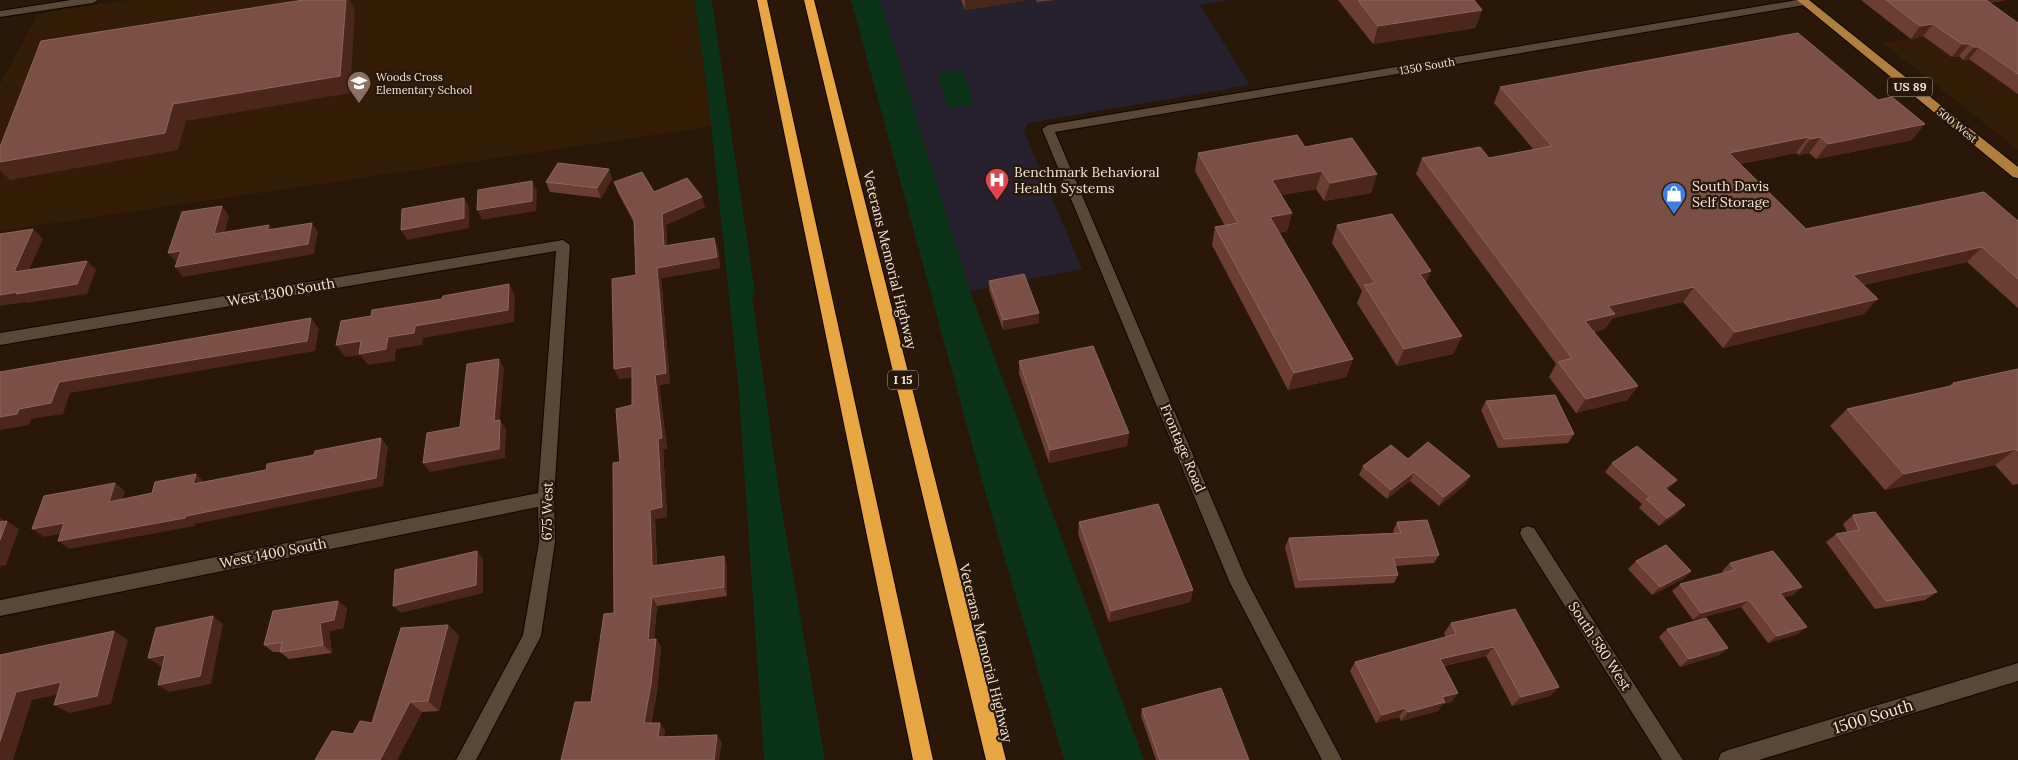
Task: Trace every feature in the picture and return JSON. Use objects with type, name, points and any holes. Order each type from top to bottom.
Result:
[{"type":"highway","points":[[762,0],[923,760]]},
{"type":"highway","name":"Veterans Memorial Highway","points":[[809,0],[996,760]]},
{"type":"main road","name":"500 West","points":[[1804,1],[2018,174]]},
{"type":"street","points":[[0,14],[93,0]]},
{"type":"street","name":"1350 South","points":[[1048,129],[1804,1]]},
{"type":"street","name":"Frontage Road","points":[[1048,129],[1239,583],[1332,760]]},
{"type":"street","name":"West 1300 South","points":[[0,339],[563,244]]},
{"type":"street","name":"675 West","points":[[466,760],[532,636],[548,542],[546,498],[563,244]]},
{"type":"street","name":"West 1400 South","points":[[0,608],[546,498]]},
{"type":"street","name":"South 580 West","points":[[1528,533],[1673,760]]},
{"type":"street","name":"1500 South","points":[[1728,760],[1756,756],[2018,672]]},
{"type":"shaded area","name":"Woods Cross Elementary School","points":[[128,0],[703,0],[722,125],[0,231],[0,84],[38,14]]},
{"type":"shaded area","name":"Benchmark Behavioral Health Systems","points":[[880,0],[1229,0],[1200,5],[1250,85],[1028,123],[1024,131],[1082,269],[970,291]]},
{"type":"shaded area","points":[[2018,20],[2018,150],[1883,43]]},
{"type":"green space","points":[[695,0],[712,0],[755,293],[752,296],[780,499],[825,760],[764,760],[738,381],[709,106]]},
{"type":"green space","points":[[851,0],[880,0],[970,291],[1144,760],[1064,760],[982,481]]},
{"type":"green space","points":[[963,70],[974,104],[948,108],[938,74]]},
{"type":"building","points":[[303,0],[346,0],[340,76],[173,104],[165,133],[0,162],[0,147],[41,41]]},
{"type":"building","points":[[1358,0],[1474,0],[1482,10],[1378,26]]},
{"type":"building","points":[[1886,0],[1986,0],[2018,23],[2018,74],[1979,47],[1962,44],[1933,24],[1920,26]]},
{"type":"building","points":[[1798,33],[1878,100],[1892,97],[1925,124],[1828,144],[1821,137],[1810,139],[1808,137],[1729,153],[1806,229],[1984,192],[2018,221],[2018,279],[1982,247],[1853,275],[1878,299],[1735,332],[1694,287],[1608,306],[1615,314],[1585,321],[1638,386],[1586,399],[1558,362],[1572,358],[1422,158],[1480,147],[1489,158],[1552,146],[1500,87]]},
{"type":"building","points":[[1297,135],[1305,147],[1352,138],[1377,174],[1330,183],[1322,171],[1272,180],[1292,213],[1270,217],[1353,359],[1294,373],[1215,227],[1238,223],[1198,153]]},
{"type":"building","points":[[558,163],[609,169],[597,188],[546,182]]},
{"type":"building","points":[[642,172],[654,192],[687,178],[702,197],[662,214],[664,246],[714,238],[717,257],[657,268],[666,373],[655,375],[662,438],[658,439],[662,507],[650,510],[652,566],[724,556],[724,587],[652,597],[648,640],[656,639],[644,723],[660,723],[658,737],[717,735],[714,760],[561,760],[575,702],[591,702],[604,614],[614,613],[613,463],[620,462],[616,409],[632,405],[632,366],[614,369],[612,279],[636,275],[634,219],[614,182]]},
{"type":"building","points":[[532,181],[532,201],[477,210],[478,190]]},
{"type":"building","points":[[464,198],[464,218],[401,230],[402,209]]},
{"type":"building","points":[[222,206],[214,234],[269,225],[267,230],[312,223],[308,244],[175,267],[181,251],[168,253],[182,212]]},
{"type":"building","points":[[1392,214],[1431,271],[1420,274],[1462,336],[1404,349],[1364,285],[1375,283],[1337,225]]},
{"type":"building","points":[[33,229],[14,272],[87,261],[77,284],[0,295],[0,234]]},
{"type":"building","points":[[1024,274],[1039,313],[1003,320],[989,281]]},
{"type":"building","points":[[509,284],[508,310],[415,326],[414,333],[388,337],[386,349],[359,354],[361,341],[336,345],[341,321],[371,316],[372,310],[442,299],[443,296]]},
{"type":"building","points":[[311,318],[307,341],[59,382],[51,403],[19,409],[17,414],[0,417],[0,372]]},
{"type":"building","points":[[1093,346],[1129,433],[1050,450],[1019,361]]},
{"type":"building","points":[[499,359],[494,421],[500,420],[499,449],[423,463],[427,433],[460,427],[467,364]]},
{"type":"building","points":[[2018,369],[2018,451],[2016,449],[1904,474],[1847,409],[1955,385],[1953,383]]},
{"type":"building","points":[[1555,395],[1574,434],[1504,439],[1486,401]]},
{"type":"building","points":[[381,438],[376,478],[186,516],[185,518],[58,541],[64,523],[32,529],[44,496],[115,483],[109,502],[152,493],[155,482],[196,474],[193,484],[266,470],[267,464],[314,455],[315,451]]},
{"type":"building","points":[[1428,442],[1470,476],[1444,497],[1414,472],[1391,490],[1363,466],[1391,445],[1408,459]]},
{"type":"building","points":[[1637,446],[1677,480],[1665,488],[1685,505],[1667,518],[1646,499],[1650,497],[1612,463]]},
{"type":"building","points":[[1158,504],[1193,590],[1111,611],[1079,522]]},
{"type":"building","points":[[1875,512],[1937,592],[1886,601],[1836,534],[1859,530],[1853,515]]},
{"type":"building","points":[[1427,520],[1439,555],[1393,558],[1398,575],[1299,580],[1289,538],[1401,533],[1397,522]]},
{"type":"building","points":[[7,521],[0,540],[0,522]]},
{"type":"building","points":[[1666,545],[1691,571],[1660,587],[1636,561]]},
{"type":"building","points":[[477,551],[476,585],[393,606],[395,570]]},
{"type":"building","points":[[1773,551],[1802,587],[1780,593],[1807,627],[1777,636],[1749,600],[1701,613],[1680,584],[1735,570],[1730,563]]},
{"type":"building","points":[[338,601],[334,620],[320,623],[323,645],[280,652],[282,642],[264,645],[273,611]]},
{"type":"building","points":[[1515,609],[1559,687],[1521,697],[1494,647],[1440,659],[1458,693],[1442,697],[1445,702],[1408,712],[1405,708],[1382,715],[1355,662],[1456,634],[1451,623]]},
{"type":"building","points":[[213,616],[200,676],[158,685],[165,655],[148,658],[156,628]]},
{"type":"building","points":[[1706,618],[1728,648],[1689,659],[1667,629]]},
{"type":"building","points":[[448,625],[428,701],[410,702],[380,760],[315,760],[332,731],[353,734],[360,721],[372,723],[401,628]]},
{"type":"building","points":[[114,631],[97,696],[54,705],[61,682],[16,692],[0,741],[0,655]]},
{"type":"building","points":[[1221,688],[1249,760],[1160,760],[1142,709]]},
{"type":"place","name":"Woods Cross Elementary School","points":[[359,104]]},
{"type":"place","name":"Benchmark Behavioral Health Systems","points":[[997,201]]},
{"type":"place","name":"South Davis Self Storage","points":[[1674,215]]}]
